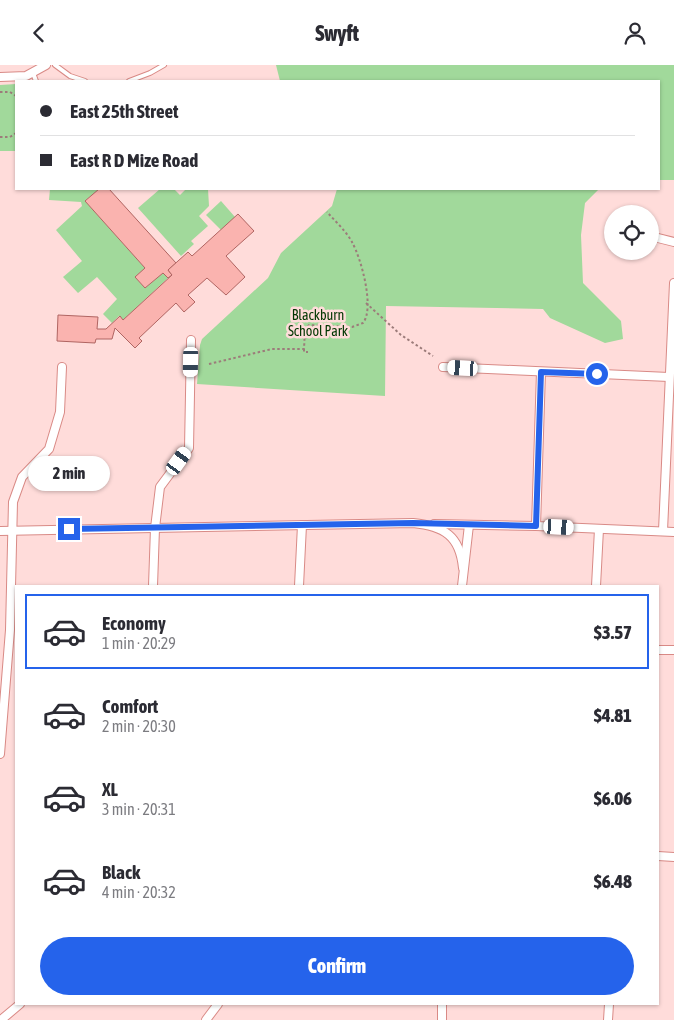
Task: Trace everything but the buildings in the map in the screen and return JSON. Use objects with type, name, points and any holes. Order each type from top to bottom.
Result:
[{"type":"street","points":[[0,77],[14,77],[33,73],[46,65]]},
{"type":"street","points":[[659,238],[674,242]]},
{"type":"street","points":[[663,531],[674,283]]},
{"type":"street","points":[[153,585],[155,528],[160,487],[189,448],[191,340]]},
{"type":"street","points":[[0,754],[13,502],[22,477],[49,449],[60,412],[62,367]]},
{"type":"street","points":[[443,367],[669,377]]},
{"type":"street","points":[[536,526],[541,372]]},
{"type":"street","points":[[0,531],[413,523],[674,532]]},
{"type":"street","points":[[299,585],[302,525]]},
{"type":"street","points":[[429,525],[442,530],[458,545],[463,568]]},
{"type":"street","points":[[462,585],[469,525]]},
{"type":"street","points":[[596,585],[599,529]]},
{"type":"street","points":[[659,650],[674,650]]},
{"type":"street","points":[[659,856],[674,857]]},
{"type":"street","points":[[1,1020],[19,1005]]},
{"type":"street","points":[[206,1020],[217,1005]]},
{"type":"street","points":[[442,1005],[442,1020]]},
{"type":"street","points":[[608,1005],[608,1020]]},
{"type":"lane","points":[[55,65],[70,76],[82,80]]},
{"type":"lane","points":[[137,80],[164,65]]},
{"type":"lane","points":[[33,73],[36,80]]},
{"type":"path","points":[[0,92],[15,96]]},
{"type":"path","points":[[0,137],[10,137],[15,134]]},
{"type":"path","points":[[304,349],[307,327],[313,325],[359,326],[367,317],[367,284],[352,241],[328,212]]},
{"type":"path","points":[[366,303],[401,335],[434,356]]},
{"type":"path","points":[[209,364],[272,349],[304,349],[304,352],[308,352]]},
{"type":"green space","points":[[276,65],[674,65],[674,180],[660,180],[660,80],[280,80]]},
{"type":"green space","points":[[15,84],[15,151],[0,151],[0,85]]},
{"type":"green space","points":[[50,190],[98,190],[85,201],[145,268],[135,277],[145,288],[163,273],[168,278],[123,320],[119,316],[112,323],[103,314],[117,299],[97,277],[78,293],[63,277],[82,261],[56,230],[82,206],[81,202],[49,200]]},
{"type":"green space","points":[[159,190],[175,190],[180,195],[185,190],[208,190],[209,206],[199,216],[208,226],[191,241],[194,244],[181,256],[138,208]]},
{"type":"green space","name":"Blackburn School Park","points":[[337,190],[598,190],[585,203],[581,235],[583,283],[621,321],[623,339],[605,343],[550,318],[543,309],[386,306],[385,396],[197,384],[202,339],[268,278],[281,253],[332,206]]},
{"type":"green space","points":[[221,201],[235,217],[221,230],[206,215]]},
{"type":"route","points":[[69,529],[413,523],[429,525],[536,526],[541,372],[597,374]]}]
